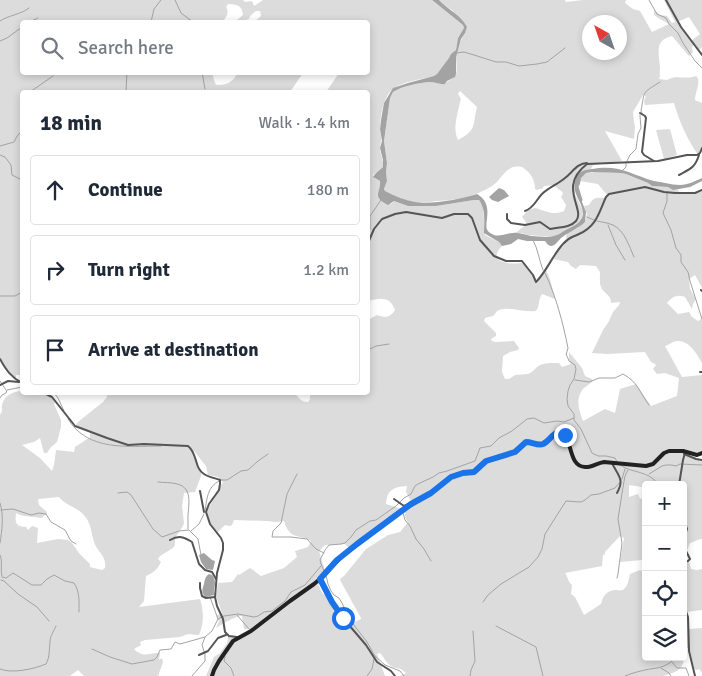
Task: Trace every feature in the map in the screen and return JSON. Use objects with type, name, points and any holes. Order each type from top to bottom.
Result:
[{"type":"main road","points":[[212,676],[215,667],[235,640],[251,631],[320,579],[345,554],[394,516],[431,493],[451,477],[474,472],[486,461],[515,452],[526,442],[544,444],[553,435],[562,433],[566,436],[573,457],[580,466],[588,468],[598,463],[646,466],[653,464],[664,453],[669,451],[697,454],[702,452]]},
{"type":"street","points":[[666,0],[676,20],[702,55]]},
{"type":"street","points":[[640,112],[646,118],[642,152],[654,162]]},
{"type":"street","points":[[679,175],[691,169],[698,160],[702,148]]},
{"type":"street","points":[[525,211],[534,205],[542,194],[585,162],[602,164],[654,162],[699,154]]},
{"type":"street","points":[[507,214],[507,219],[511,223],[529,225],[540,222],[550,229],[562,228],[574,222],[578,218],[578,212],[572,191],[573,184],[580,170],[588,163]]},
{"type":"street","points":[[370,238],[374,229],[382,219],[395,214],[407,212],[442,218],[452,214],[468,214],[472,218],[480,240],[494,256],[506,261],[522,261],[536,282],[558,249],[572,236],[580,234],[594,224],[609,194],[644,187],[669,192],[695,193],[702,190]]},
{"type":"street","points":[[0,359],[9,374],[20,382]]},
{"type":"street","points":[[0,385],[8,381],[20,383]]},
{"type":"street","points":[[47,395],[52,397],[75,426],[107,438],[128,445],[144,444],[189,447],[194,452],[202,473],[220,481],[219,490],[207,507],[206,516]]},
{"type":"street","points":[[680,481],[685,453],[702,460]]},
{"type":"street","points":[[616,463],[622,481],[617,493]]},
{"type":"street","points":[[200,491],[206,516],[223,543],[215,597],[223,616],[227,634],[230,637],[242,637]]},
{"type":"street","points":[[394,499],[404,506],[416,501]]},
{"type":"street","points":[[170,540],[178,536],[192,542],[199,564],[204,570],[212,572],[217,581]]},
{"type":"street","points":[[320,579],[332,602],[377,662],[395,676]]},
{"type":"street","points":[[200,582],[202,597],[215,597]]},
{"type":"street","points":[[687,614],[689,651],[695,676]]},
{"type":"street","points":[[200,655],[208,651],[218,638],[227,634]]},
{"type":"shaded area","points":[[0,0],[243,0],[245,2],[252,1],[254,6],[263,0],[432,0],[463,25],[464,28],[458,38],[456,50],[437,74],[401,84],[390,92],[383,108],[380,124],[380,151],[383,167],[373,175],[374,178],[380,181],[380,186],[391,204],[394,201],[408,206],[436,206],[479,200],[483,206],[485,235],[499,242],[502,246],[497,256],[499,260],[514,264],[524,262],[536,281],[546,270],[555,299],[542,294],[536,311],[503,309],[493,316],[485,318],[484,321],[496,333],[496,336],[491,339],[492,341],[514,341],[519,348],[503,356],[502,372],[505,379],[515,375],[529,374],[543,364],[559,363],[562,367],[571,364],[569,352],[582,368],[585,376],[593,381],[583,389],[578,401],[583,421],[605,409],[615,413],[620,389],[636,384],[651,406],[677,396],[679,378],[665,373],[657,374],[653,369],[656,365],[651,362],[645,352],[592,353],[620,302],[611,303],[611,300],[601,287],[600,272],[596,266],[580,265],[576,269],[568,262],[553,259],[558,248],[567,242],[567,233],[585,222],[587,214],[584,206],[589,205],[595,198],[604,198],[607,195],[598,184],[580,181],[581,177],[586,173],[621,173],[652,186],[677,189],[680,193],[702,191],[702,288],[695,275],[689,279],[690,289],[696,299],[692,309],[685,297],[682,296],[675,297],[667,303],[678,314],[689,312],[698,321],[702,316],[702,363],[692,348],[681,341],[665,346],[682,377],[702,375],[702,454],[686,454],[702,460],[702,539],[690,543],[687,550],[687,481],[642,481],[642,487],[629,485],[629,497],[638,494],[640,499],[642,498],[642,560],[620,562],[624,538],[620,536],[603,555],[602,566],[565,573],[572,585],[571,594],[575,597],[584,615],[601,604],[607,593],[625,589],[630,574],[640,570],[642,571],[642,661],[684,661],[679,670],[663,676],[400,676],[406,673],[389,665],[380,653],[377,654],[385,676],[206,676],[214,657],[220,653],[227,643],[228,636],[237,636],[252,629],[244,629],[242,616],[233,618],[216,628],[219,621],[216,616],[222,613],[216,596],[218,583],[232,582],[238,574],[250,568],[261,576],[284,568],[297,557],[295,551],[308,547],[311,541],[291,534],[284,521],[234,520],[232,525],[225,525],[217,533],[206,513],[223,482],[218,477],[208,475],[206,466],[194,451],[197,465],[202,471],[201,476],[195,492],[184,493],[182,506],[183,526],[175,538],[173,548],[160,556],[158,559],[161,562],[158,567],[146,576],[144,601],[139,607],[200,599],[203,617],[199,635],[188,634],[180,637],[140,642],[141,645],[134,649],[141,654],[160,653],[159,660],[162,658],[163,662],[158,676],[84,676],[78,670],[70,676],[0,676],[0,415],[3,402],[8,396],[20,391],[20,395],[46,395],[56,402],[54,404],[61,420],[57,442],[47,453],[44,453],[40,438],[34,442],[22,445],[40,458],[52,471],[56,450],[74,452],[75,447],[90,438],[90,431],[76,425],[103,402],[107,395],[296,395],[308,402],[310,395],[370,395],[370,319],[377,315],[389,316],[395,310],[393,305],[387,300],[370,301],[370,90],[327,90],[338,75],[370,75],[370,20],[256,20],[261,16],[260,11],[256,11],[249,19],[237,20],[243,15],[241,9],[238,6],[228,4],[226,7],[227,15],[224,20],[20,20],[20,75],[213,75],[217,85],[229,82],[237,75],[302,75],[291,90],[20,90],[20,375],[16,375],[16,379],[0,358]],"holes":[[[407,486],[406,492],[411,501],[405,514],[408,522],[400,532],[388,535],[366,549],[340,580],[361,619],[351,624],[343,617],[335,615],[330,597],[323,594],[318,585],[326,574],[319,551],[325,545],[345,544],[350,549],[402,509],[386,504],[389,492],[392,490]],[[59,497],[76,509],[87,520],[95,545],[105,560],[105,568],[102,570],[90,567],[90,564],[68,540],[58,539],[37,543],[38,528],[32,526],[28,530],[26,527],[16,523],[16,513],[41,518],[47,514],[39,505],[38,499]]]},
{"type":"shaded area","points":[[432,0],[439,0],[461,19],[467,27],[461,39],[456,57],[456,74],[455,77],[445,84],[420,83],[405,86],[393,92],[390,98],[384,141],[387,163],[385,191],[403,199],[421,203],[446,201],[477,194],[486,204],[487,228],[494,235],[517,233],[548,237],[557,235],[581,220],[583,210],[574,186],[577,175],[583,171],[601,168],[624,170],[654,181],[676,185],[691,183],[702,178],[702,181],[690,187],[673,190],[668,187],[652,186],[621,173],[586,173],[581,178],[577,189],[586,212],[585,222],[551,246],[545,241],[518,239],[511,244],[502,246],[484,233],[484,212],[479,200],[436,206],[408,206],[394,201],[388,205],[383,202],[378,197],[380,181],[373,177],[383,167],[380,129],[384,103],[393,88],[437,74],[456,50],[458,38],[464,28],[463,25]]},
{"type":"shaded area","points":[[439,0],[565,0],[566,2],[626,0],[625,3],[633,9],[640,11],[652,32],[669,24],[655,16],[654,10],[660,15],[667,16],[672,23],[675,22],[664,0],[702,0],[702,47],[699,50],[694,43],[693,52],[689,56],[672,36],[662,41],[659,48],[659,79],[667,80],[674,77],[696,76],[698,78],[695,100],[702,103],[702,150],[699,156],[684,131],[674,103],[645,105],[646,96],[643,95],[633,112],[634,139],[605,131],[622,161],[593,165],[591,169],[581,172],[575,194],[583,211],[581,221],[554,237],[516,233],[526,225],[522,217],[528,210],[535,208],[549,213],[556,213],[564,211],[566,205],[561,197],[563,193],[554,185],[535,189],[532,176],[522,167],[508,170],[496,183],[486,190],[459,199],[417,202],[403,199],[385,191],[387,163],[384,141],[390,98],[393,92],[405,86],[429,82],[445,84],[454,77],[457,70],[457,52],[466,29],[452,10]],"holes":[[[689,17],[700,34],[691,41],[677,22]],[[460,91],[477,107],[471,130],[458,140],[455,126],[461,99],[458,94]]]},
{"type":"shaded area","points":[[670,129],[677,155],[664,159],[656,130]]},
{"type":"shaded area","points":[[499,188],[504,190],[509,196],[498,202],[489,197]]},
{"type":"shaded area","points":[[204,553],[215,561],[213,570],[206,569],[201,562],[199,555]]},
{"type":"shaded area","points":[[687,562],[689,562],[691,569],[702,569],[702,610],[687,612]]},
{"type":"shaded area","points":[[209,574],[215,580],[214,595],[206,597],[202,590],[205,578]]},
{"type":"shaded area","points":[[687,612],[689,629],[702,628],[702,673],[699,669],[696,670],[694,668],[689,647],[687,648]]},
{"type":"waterway","points":[[151,20],[154,9],[161,0]]},
{"type":"waterway","points":[[175,0],[181,13],[190,20]]},
{"type":"waterway","points":[[649,0],[657,14],[666,18],[678,33],[695,61],[702,68]]},
{"type":"waterway","points":[[0,21],[29,8]]},
{"type":"waterway","points":[[34,20],[38,18]]},
{"type":"waterway","points":[[0,41],[20,28]]},
{"type":"waterway","points":[[456,53],[464,52],[496,62],[506,62],[519,66],[547,62],[565,48]]},
{"type":"waterway","points":[[126,90],[127,75]]},
{"type":"waterway","points":[[203,75],[205,89]]},
{"type":"waterway","points":[[33,90],[53,76]]},
{"type":"waterway","points":[[642,113],[645,93],[660,82]]},
{"type":"waterway","points":[[627,161],[636,149],[638,134],[641,128],[640,115]]},
{"type":"waterway","points":[[0,146],[14,142],[20,133]]},
{"type":"waterway","points":[[0,155],[5,157],[11,165],[12,175],[20,179]]},
{"type":"waterway","points":[[622,171],[626,167],[626,163]]},
{"type":"waterway","points":[[577,187],[581,200]]},
{"type":"waterway","points":[[667,193],[667,201],[663,213],[671,230],[676,248],[681,255],[681,262],[688,272],[702,319]]},
{"type":"waterway","points":[[370,216],[381,200]]},
{"type":"waterway","points":[[370,216],[370,229]]},
{"type":"waterway","points":[[587,217],[594,220]]},
{"type":"waterway","points":[[597,221],[613,225],[621,231],[634,257]]},
{"type":"waterway","points":[[608,225],[616,245],[625,260]]},
{"type":"waterway","points":[[533,240],[543,270]]},
{"type":"waterway","points":[[545,273],[553,291],[561,319],[568,348],[566,355],[569,361],[575,365],[576,369],[574,379],[568,391],[568,406],[574,414],[574,420],[581,429],[592,453],[598,456],[615,458],[617,462]]},
{"type":"waterway","points":[[0,296],[15,296],[20,293]]},
{"type":"waterway","points":[[370,349],[389,344]]},
{"type":"waterway","points":[[575,380],[589,382],[599,378],[615,378],[623,374],[636,384],[649,405]]},
{"type":"waterway","points":[[0,381],[6,390]]},
{"type":"waterway","points":[[0,398],[7,390],[20,387]]},
{"type":"waterway","points":[[56,395],[64,411]]},
{"type":"waterway","points":[[325,573],[320,560],[329,545],[345,543],[356,530],[370,521],[376,520],[411,494],[418,484],[439,473],[475,461],[480,448],[491,446],[499,438],[512,431],[527,419],[534,418],[544,423],[564,422],[574,418]]},
{"type":"waterway","points":[[68,419],[76,430],[98,442],[122,446],[161,446]]},
{"type":"waterway","points":[[220,480],[227,480],[241,471],[248,470],[268,454]]},
{"type":"waterway","points":[[620,465],[646,474],[656,481]]},
{"type":"waterway","points":[[649,474],[666,465],[702,465]]},
{"type":"waterway","points":[[622,479],[625,469]]},
{"type":"waterway","points":[[617,578],[622,543],[618,519],[625,476],[628,470]]},
{"type":"waterway","points":[[297,474],[287,494],[281,523],[273,531],[272,537],[307,539],[316,549],[324,553]]},
{"type":"waterway","points":[[205,511],[210,490],[219,481]]},
{"type":"waterway","points":[[158,482],[177,484],[183,486],[186,490],[189,500],[188,529]]},
{"type":"waterway","points":[[483,602],[501,584],[529,567],[538,557],[545,534],[566,501],[581,502],[591,495],[615,488],[620,482]]},
{"type":"waterway","points":[[118,493],[127,492],[131,495],[153,529],[162,537],[179,531],[189,530],[198,539],[201,555]]},
{"type":"waterway","points":[[0,503],[2,518],[0,543]]},
{"type":"waterway","points":[[1,510],[13,509],[31,515],[46,514],[51,522],[65,530],[71,541],[76,544]]},
{"type":"waterway","points":[[403,513],[416,539],[431,561]]},
{"type":"waterway","points":[[191,531],[199,524],[204,514]]},
{"type":"waterway","points":[[0,555],[2,576]]},
{"type":"waterway","points":[[192,676],[205,661],[202,645],[205,637],[212,631],[218,619],[238,614],[254,617],[264,612],[272,611],[285,601],[291,592],[305,585],[321,566]]},
{"type":"waterway","points":[[2,577],[6,578],[13,573],[32,585],[41,585],[54,575],[74,583],[78,593],[79,612]]},
{"type":"waterway","points":[[326,575],[331,591],[339,598],[350,620],[375,656],[385,665],[400,671],[404,676]]},
{"type":"waterway","points":[[1,580],[37,607],[49,621]]},
{"type":"waterway","points":[[210,597],[218,619]]},
{"type":"waterway","points":[[237,615],[249,629]]},
{"type":"waterway","points":[[0,669],[11,671],[23,670],[46,664],[51,638],[56,626]]},
{"type":"waterway","points":[[496,626],[536,647],[543,676]]},
{"type":"waterway","points":[[470,676],[475,661],[473,631]]},
{"type":"waterway","points":[[92,649],[132,664],[154,660],[160,650],[171,649],[175,642],[180,644],[205,637]]},
{"type":"waterway","points":[[225,656],[224,661],[231,668],[234,676]]},
{"type":"waterway","points":[[367,676],[372,669],[374,659]]},
{"type":"waterway","points":[[625,676],[664,666],[672,661]]},
{"type":"waterway","points":[[672,662],[677,668],[686,668],[689,676]]},
{"type":"waterway","points":[[661,668],[671,676]]},
{"type":"route","points":[[343,618],[320,579],[337,560],[394,516],[431,493],[451,477],[474,472],[484,462],[515,452],[526,442],[542,444],[555,434],[562,433],[565,435]]}]
